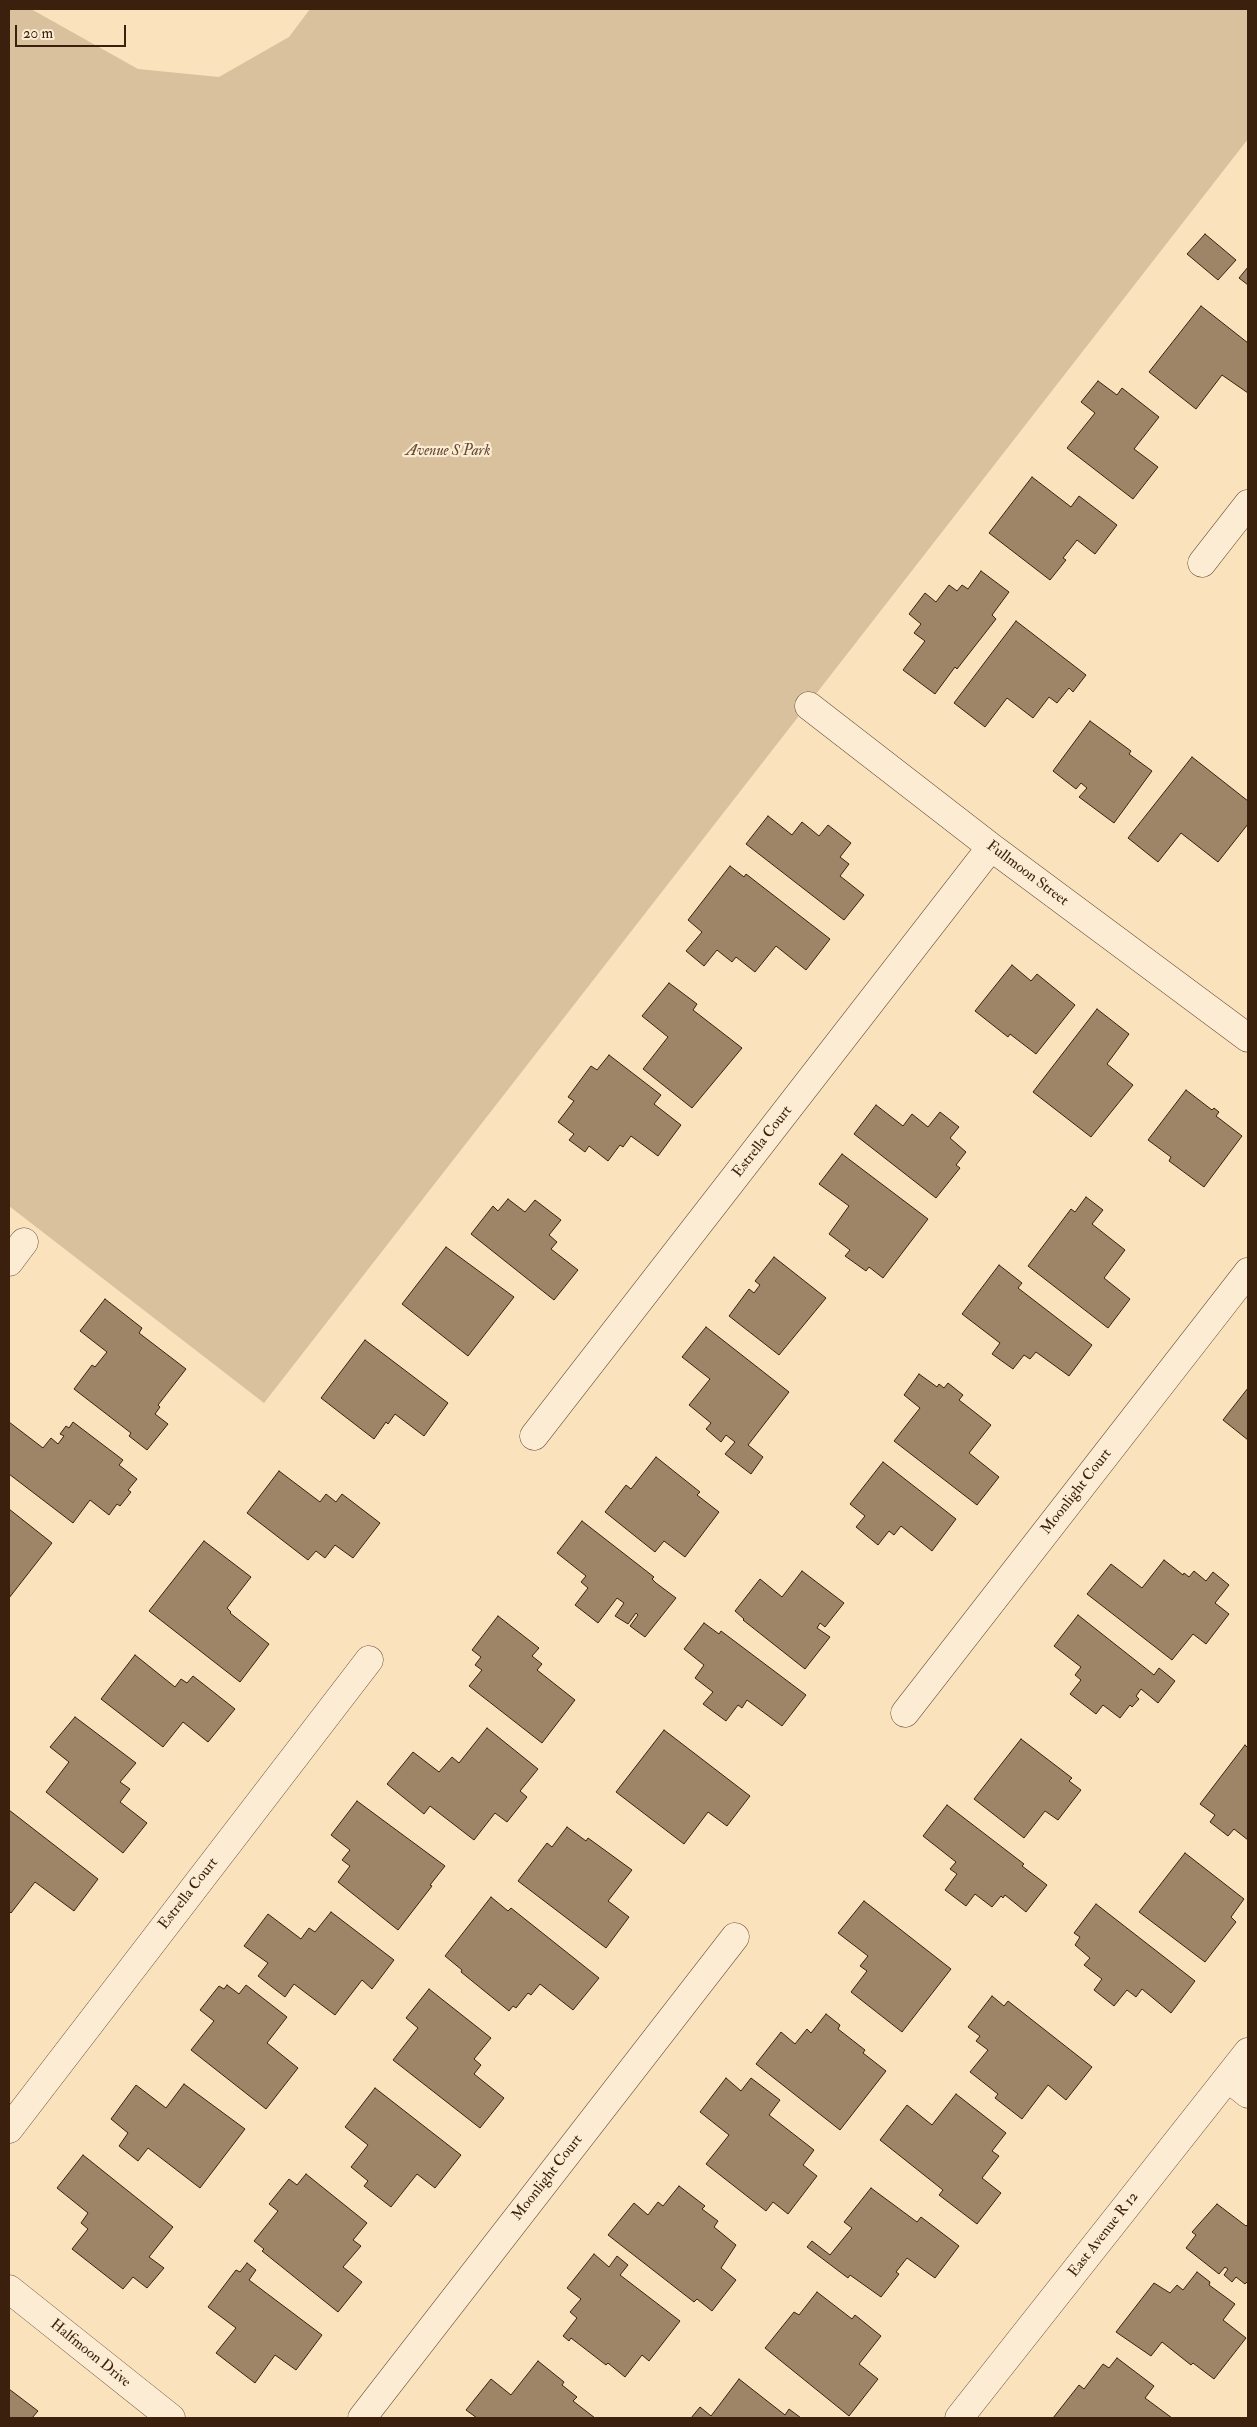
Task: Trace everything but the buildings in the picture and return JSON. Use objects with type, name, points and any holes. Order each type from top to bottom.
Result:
[{"type":"street","points":[[1202,563],[1248,504]]},
{"type":"street","name":"Fullmoon Street","points":[[809,706],[991,847],[1248,1038]]},
{"type":"street","name":"Estrella Court","points":[[534,1436],[991,847]]},
{"type":"street","name":"Moonlight Court","points":[[905,1713],[1248,1272]]},
{"type":"street","name":"Estrella Court","points":[[9,2129],[369,1660]]},
{"type":"street","name":"Moonlight Court","points":[[362,2418],[735,1937]]},
{"type":"street","name":"East Avenue R 12","points":[[959,2418],[1238,2086],[1248,2052]]},
{"type":"street","name":"Halfmoon Drive","points":[[9,2289],[171,2418]]},
{"type":"green space","name":"Avenue S Park","points":[[9,9],[31,9],[138,69],[219,77],[289,37],[310,9],[1248,9],[1248,139],[264,1403],[9,1206]]}]
